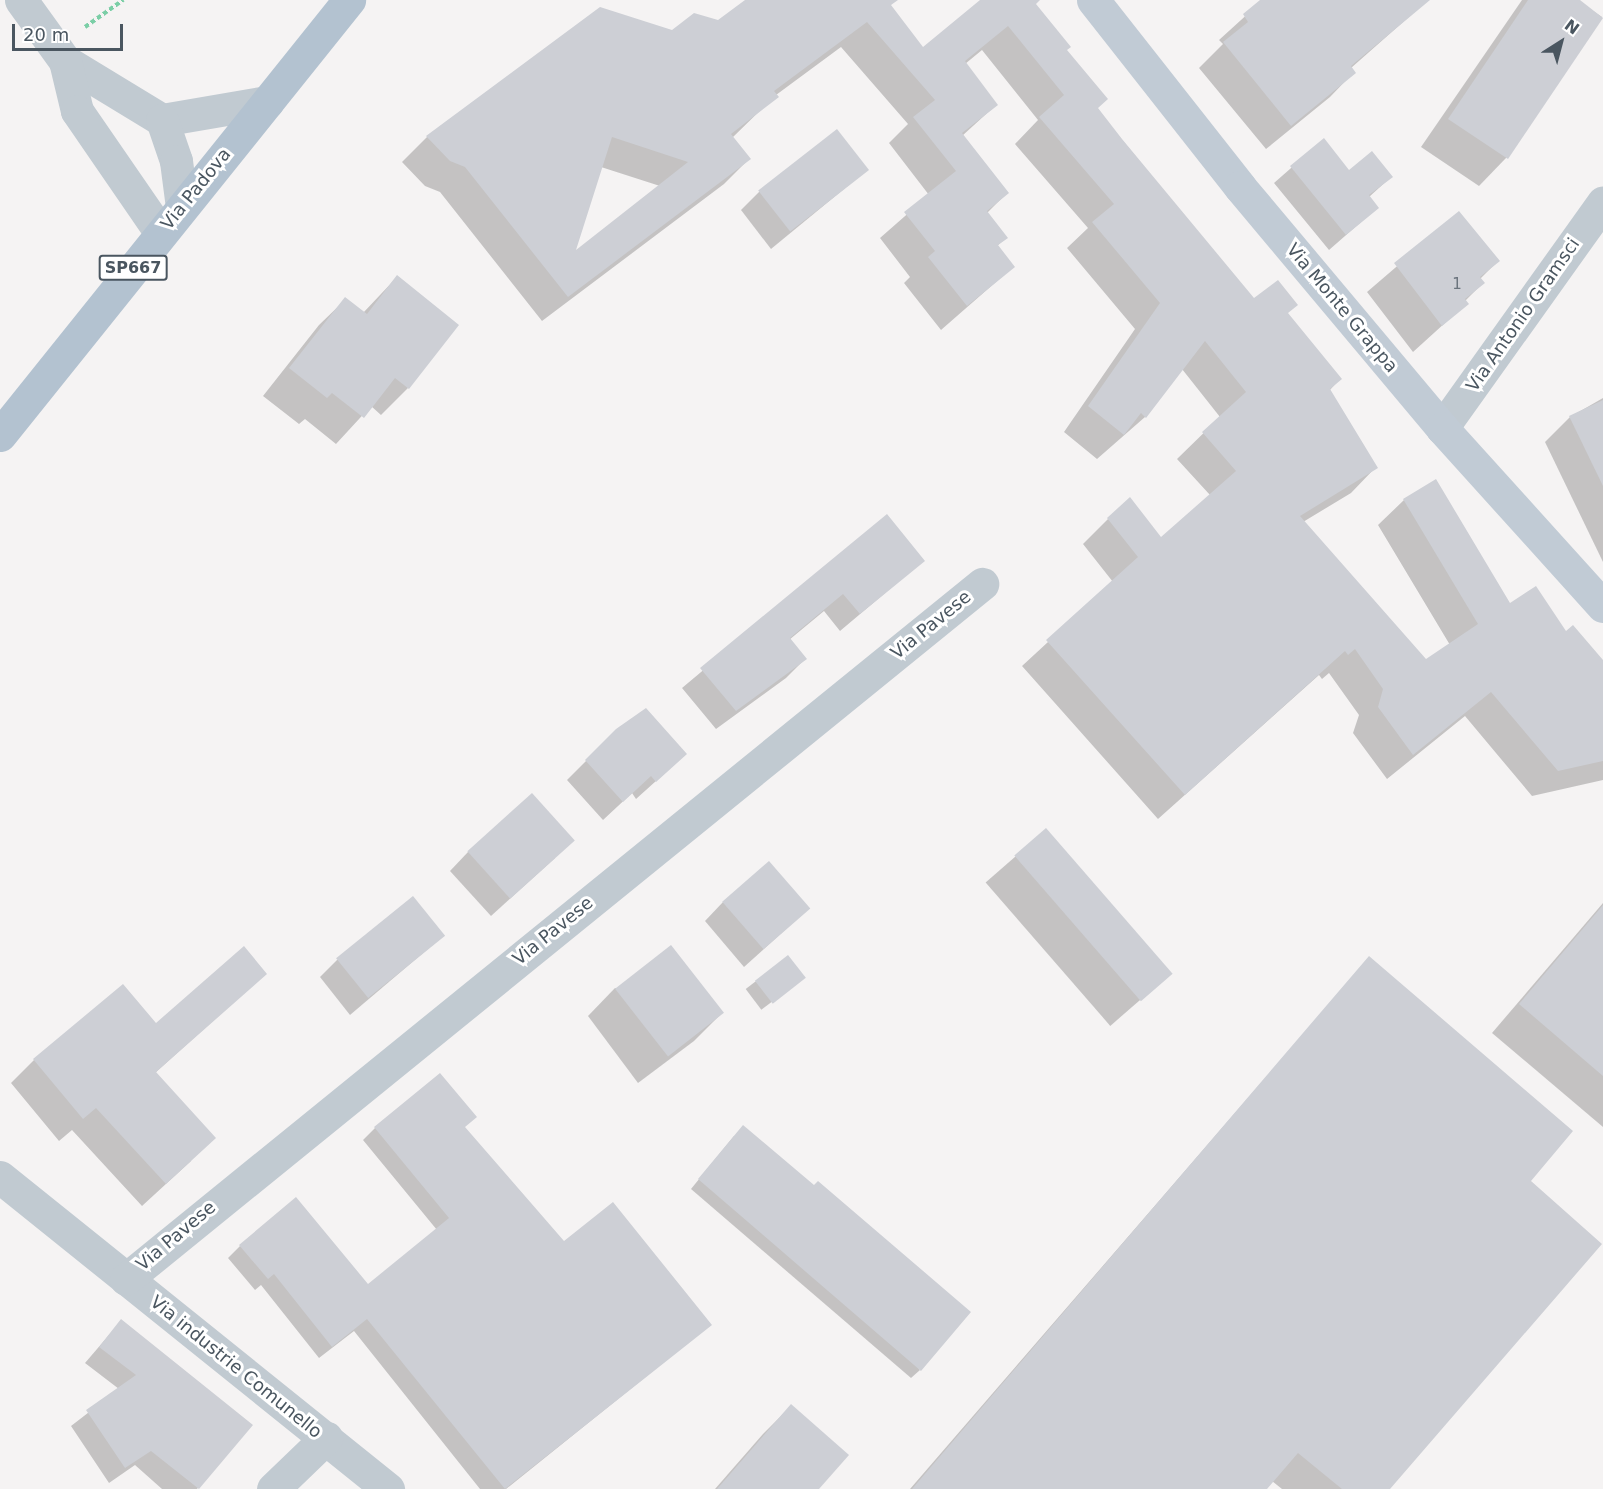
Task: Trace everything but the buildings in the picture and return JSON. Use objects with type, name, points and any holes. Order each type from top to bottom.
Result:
[{"type":"main road","name":"Via Padova","points":[[0,435],[349,0]]},
{"type":"main road","name":"Via Monte Grappa","points":[[1093,0],[1240,187],[1442,428],[1603,606]]},
{"type":"street","points":[[21,0],[60,54],[77,111],[161,233]]},
{"type":"street","points":[[60,54],[162,120],[176,161],[182,207]]},
{"type":"street","points":[[162,120],[267,102]]},
{"type":"street","name":"Via Antonio Gramsci","points":[[1442,428],[1603,202]]},
{"type":"street","name":"Via Pavese","points":[[126,1279],[982,584]]},
{"type":"street","name":"Via industrie Comunello","points":[[0,1177],[388,1489]]},
{"type":"street","points":[[273,1489],[326,1438]]},
{"type":"path","points":[[60,54],[123,0]]}]
